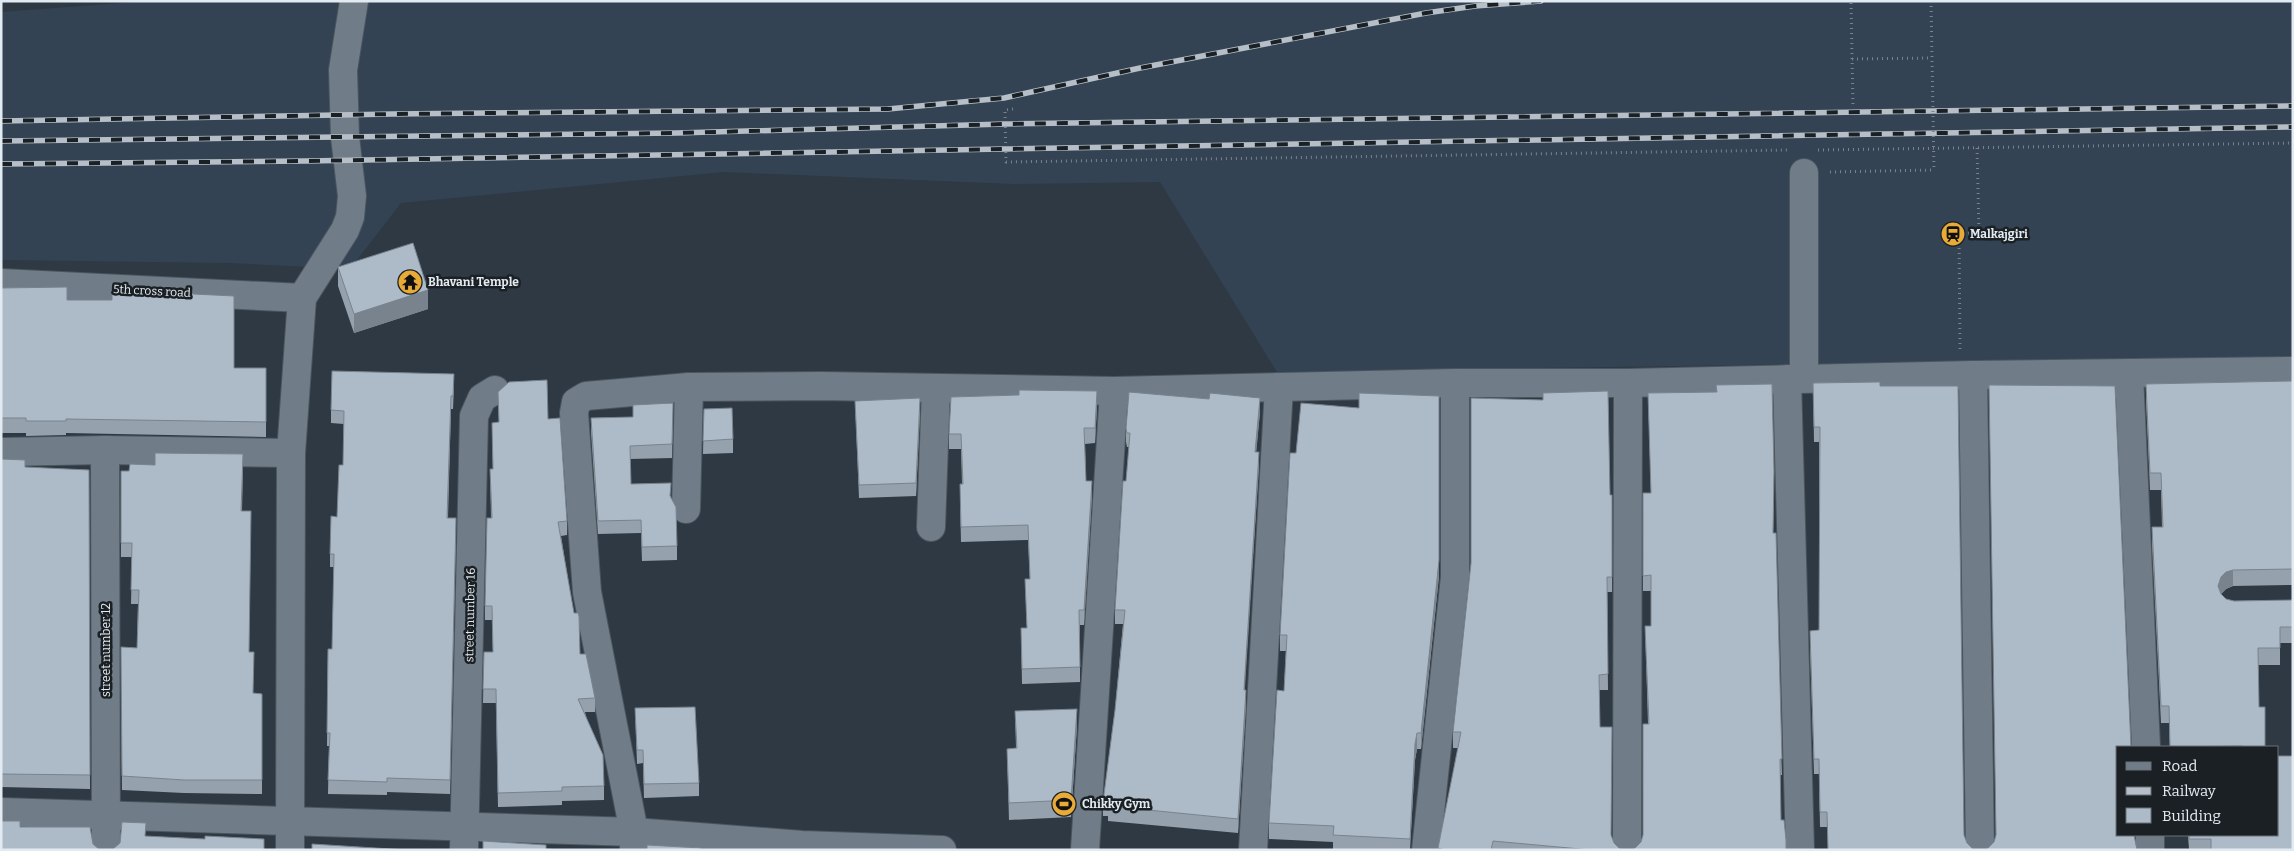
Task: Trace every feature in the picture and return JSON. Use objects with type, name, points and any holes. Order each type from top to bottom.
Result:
[{"type":"street","points":[[290,850],[290,453],[302,298],[345,230],[350,217],[352,196],[345,137],[343,70],[354,1]]},
{"type":"street","points":[[1800,850],[1795,378],[1803,158]]},
{"type":"street","name":"5th cross road","points":[[1,283],[302,298]]},
{"type":"street","points":[[634,841],[587,592],[574,413],[576,402],[586,396],[689,387],[821,386],[1114,391],[1455,383],[1628,383],[1795,378],[2293,371]]},
{"type":"street","points":[[2129,374],[2146,746]]},
{"type":"street","points":[[1966,375],[1980,850]]},
{"type":"street","points":[[1426,850],[1455,577],[1455,383]]},
{"type":"street","points":[[1627,850],[1628,383]]},
{"type":"street","points":[[686,509],[689,387]]},
{"type":"street","points":[[1253,850],[1279,387]]},
{"type":"street","points":[[931,528],[936,388]]},
{"type":"street","name":"street number 16","points":[[464,838],[474,416],[482,398],[495,390]]},
{"type":"street","points":[[1085,850],[1114,391]]},
{"type":"street","points":[[1,452],[106,450],[290,453]]},
{"type":"street","name":"street number 12","points":[[106,450],[106,850]]},
{"type":"street","points":[[1,812],[291,820],[464,838],[634,841],[802,848],[942,850]]},
{"type":"street","points":[[2150,836],[2150,850]]},
{"type":"path","points":[[1803,158],[1864,170],[1934,170],[1930,1]]},
{"type":"path","points":[[1851,3],[1853,107]]},
{"type":"path","points":[[1852,59],[1932,58]]},
{"type":"path","points":[[1013,109],[1005,110],[1006,162],[1803,158],[1977,147],[2293,143]]},
{"type":"path","points":[[1966,375],[1959,233],[1979,233],[1977,147]]},
{"type":"shaded area","points":[[150,1],[2293,1],[2293,357],[1277,372],[1160,182],[1014,184],[724,172],[401,203],[350,269],[231,263],[1,260],[1,12]]},
{"type":"building","points":[[413,243],[428,290],[354,314],[338,267]]},
{"type":"building","points":[[67,287],[67,300],[112,300],[112,290],[234,296],[234,368],[266,368],[266,422],[66,419],[66,421],[26,421],[26,418],[1,418],[1,288]]},
{"type":"building","points":[[332,371],[454,374],[453,396],[451,396],[447,518],[456,518],[450,780],[387,778],[387,782],[328,780],[330,733],[327,733],[328,649],[332,649],[334,554],[330,554],[331,516],[337,517],[339,465],[343,465],[344,411],[331,410]]},
{"type":"building","points":[[547,380],[548,419],[560,418],[567,521],[558,522],[574,613],[578,613],[579,616],[580,654],[586,654],[595,698],[578,699],[603,755],[604,786],[562,787],[562,791],[498,793],[496,689],[483,689],[484,652],[493,652],[492,606],[485,606],[487,518],[492,518],[490,469],[493,469],[492,423],[499,422],[498,392],[509,382]]},
{"type":"building","points":[[2293,381],[2293,569],[2233,570],[2226,572],[2221,577],[2218,586],[2221,594],[2226,599],[2234,601],[2293,600],[2293,627],[2280,627],[2280,648],[2258,648],[2259,707],[2265,707],[2265,746],[2170,746],[2169,706],[2161,706],[2152,527],[2163,527],[2161,473],[2150,473],[2146,384]]},
{"type":"building","points":[[1880,382],[1880,386],[1958,386],[1964,835],[1967,843],[1977,850],[1828,850],[1827,812],[1820,812],[1819,759],[1814,759],[1810,631],[1819,630],[1820,427],[1814,427],[1813,383]]},
{"type":"building","points":[[1772,384],[1773,533],[1776,533],[1782,759],[1780,759],[1781,820],[1784,820],[1786,850],[1628,850],[1635,848],[1641,842],[1643,835],[1643,724],[1649,724],[1645,626],[1651,626],[1651,575],[1643,576],[1643,493],[1651,493],[1648,393],[1717,392],[1716,385]]},
{"type":"building","points":[[1989,385],[2115,386],[2131,746],[2116,746],[2116,836],[2134,836],[2137,850],[1982,850],[1988,848],[1994,842],[1996,835]]},
{"type":"building","points":[[1019,390],[1097,391],[1095,428],[1084,428],[1086,481],[1092,481],[1084,610],[1079,610],[1080,667],[1022,669],[1021,628],[1027,628],[1025,579],[1030,579],[1028,525],[961,527],[960,484],[963,484],[961,434],[949,434],[951,397],[1019,395]]},
{"type":"building","points":[[1608,391],[1610,495],[1612,495],[1612,577],[1607,577],[1608,674],[1599,675],[1600,727],[1612,727],[1611,835],[1614,843],[1619,848],[1627,850],[1591,850],[1493,841],[1491,850],[1445,850],[1438,848],[1461,732],[1453,732],[1471,563],[1471,398],[1543,400],[1543,393]]},
{"type":"building","points":[[1129,392],[1209,399],[1210,393],[1260,398],[1255,452],[1259,452],[1238,819],[1108,806],[1108,802],[1103,802],[1125,610],[1115,610],[1123,481],[1126,481],[1130,433],[1127,433],[1126,428]]},
{"type":"building","points":[[1359,393],[1439,396],[1439,560],[1421,733],[1417,733],[1415,744],[1410,839],[1333,835],[1334,826],[1269,823],[1277,690],[1284,691],[1287,635],[1280,635],[1290,453],[1296,453],[1301,403],[1359,408]]},
{"type":"building","points":[[920,398],[916,483],[859,485],[855,401]]},
{"type":"building","points":[[673,403],[672,444],[630,446],[631,484],[671,483],[670,496],[676,507],[677,546],[642,547],[641,520],[598,521],[591,418],[633,417],[633,405]]},
{"type":"building","points":[[732,408],[733,439],[703,441],[704,409]]},
{"type":"building","points":[[155,453],[243,454],[241,511],[251,511],[249,652],[254,652],[253,693],[262,694],[262,780],[184,780],[122,776],[121,647],[137,648],[139,590],[131,590],[132,543],[121,543],[121,471],[129,471],[130,464],[155,465]]},
{"type":"building","points":[[1,459],[25,460],[25,467],[89,470],[90,775],[1,774]]},
{"type":"building","points":[[695,707],[699,783],[644,784],[643,750],[637,750],[635,708]]},
{"type":"building","points":[[1077,709],[1071,800],[1009,803],[1007,749],[1017,748],[1015,711]]},
{"type":"building","points":[[2279,756],[2293,756],[2293,850],[2211,850],[2211,839],[2189,839],[2189,836],[2279,836]]},
{"type":"building","points":[[1,821],[20,821],[20,827],[90,827],[93,844],[100,850],[1,850]]},
{"type":"building","points":[[122,822],[146,823],[145,836],[205,839],[205,836],[264,839],[264,850],[112,850],[120,843]]},
{"type":"building","points":[[483,841],[546,845],[546,849],[561,850],[483,850]]},
{"type":"building","points":[[312,844],[407,850],[312,850]]},
{"type":"building","points":[[647,845],[701,848],[701,850],[647,850]]},
{"type":"railway","points":[[1,121],[393,114],[888,109],[1004,98],[1140,68],[1426,13],[1475,6],[1541,1]]},
{"type":"railway","points":[[1,141],[677,133],[1005,124],[2293,106]]},
{"type":"railway","points":[[1,164],[306,161],[2293,127]]},
{"type":"place","name":"Malkajgiri","points":[[1953,234]]},
{"type":"place","name":"Bhavani Temple","points":[[410,282]]},
{"type":"place","name":"Chikky Gym","points":[[1064,804]]}]
